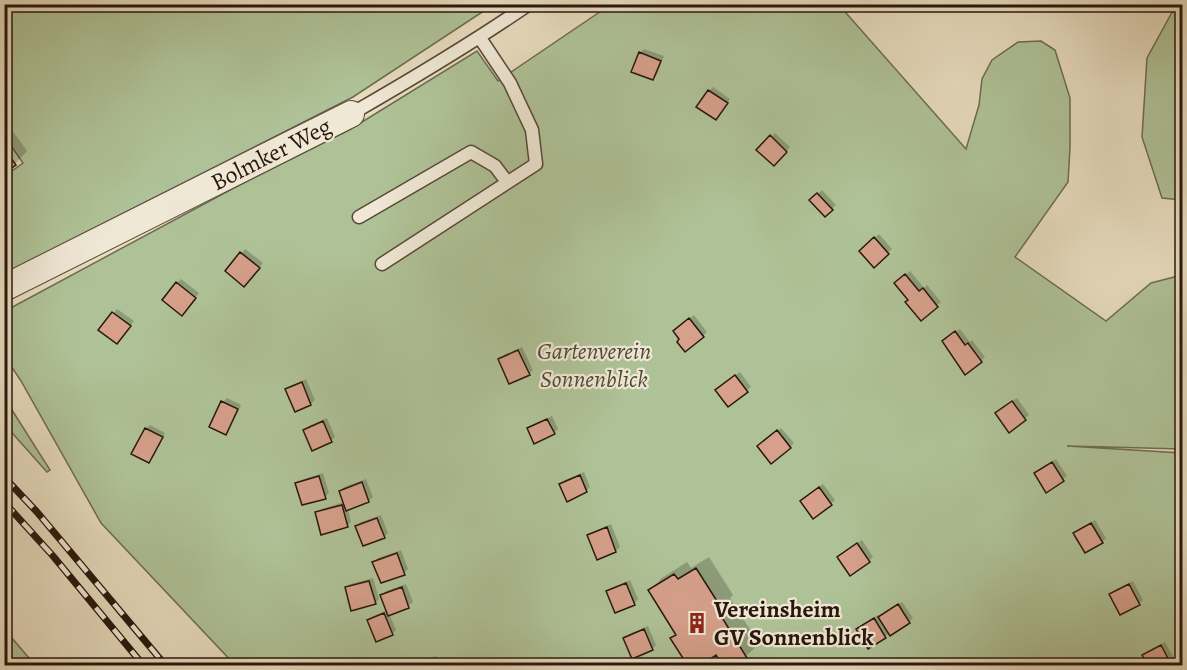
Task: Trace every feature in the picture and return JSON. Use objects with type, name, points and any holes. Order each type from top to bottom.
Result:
[{"type":"street","name":"Bolmker Weg","points":[[4,288],[351,114]]},
{"type":"lane","name":"Bolmker Weg","points":[[351,114],[480,38],[529,4]]},
{"type":"lane","points":[[382,264],[536,164],[532,130],[510,83],[480,38]]},
{"type":"lane","points":[[359,217],[471,152],[495,166],[507,182]]},
{"type":"green space","points":[[5,5],[493,5],[353,97],[5,273],[5,176],[23,163],[5,137]]},
{"type":"green space","name":"Gartenverein Sonnenblick","points":[[606,5],[839,5],[966,149],[979,105],[982,79],[992,60],[1018,42],[1041,41],[1055,50],[1070,98],[1068,182],[1015,257],[1106,321],[1151,283],[1182,275],[1182,449],[1067,446],[1182,453],[1182,665],[235,665],[101,523],[21,381],[5,357],[5,311],[232,189],[349,130],[477,51],[498,81],[601,11]]},
{"type":"green space","points":[[1176,5],[1182,5],[1182,200],[1162,198],[1142,137],[1147,58]]},
{"type":"green space","points":[[5,399],[50,470],[47,472],[5,425]]},
{"type":"green space","points":[[5,630],[35,665],[5,665]]},
{"type":"building","points":[[639,52],[661,61],[653,80],[631,72]]},
{"type":"building","points":[[708,90],[728,103],[716,120],[696,107]]},
{"type":"building","points":[[770,135],[787,152],[774,166],[756,150]]},
{"type":"building","points":[[4,148],[16,165],[4,173]]},
{"type":"building","points":[[817,193],[833,210],[825,217],[809,200]]},
{"type":"building","points":[[874,237],[889,254],[874,268],[859,251]]},
{"type":"building","points":[[240,252],[260,268],[244,287],[225,271]]},
{"type":"building","points":[[905,274],[919,291],[923,288],[938,307],[921,321],[905,302],[908,300],[894,283]]},
{"type":"building","points":[[176,282],[196,298],[182,316],[162,300]]},
{"type":"building","points":[[112,312],[131,326],[117,344],[98,330]]},
{"type":"building","points":[[689,318],[704,337],[685,352],[677,342],[679,339],[673,331]]},
{"type":"building","points":[[955,331],[965,345],[968,343],[982,362],[965,375],[942,341]]},
{"type":"building","points":[[518,350],[530,375],[509,384],[498,359]]},
{"type":"building","points":[[735,375],[748,392],[728,407],[715,390]]},
{"type":"building","points":[[302,382],[311,405],[295,412],[285,389]]},
{"type":"building","points":[[221,401],[238,409],[226,435],[209,427]]},
{"type":"building","points":[[1012,401],[1026,420],[1009,433],[995,413]]},
{"type":"building","points":[[547,419],[555,434],[534,444],[527,428]]},
{"type":"building","points":[[323,421],[332,442],[312,451],[303,430]]},
{"type":"building","points":[[145,428],[163,437],[149,463],[131,454]]},
{"type":"building","points":[[777,430],[791,448],[771,464],[757,446]]},
{"type":"building","points":[[1052,462],[1064,481],[1046,493],[1034,473]]},
{"type":"building","points":[[580,475],[587,492],[567,502],[559,484]]},
{"type":"building","points":[[319,476],[326,499],[302,505],[295,483]]},
{"type":"building","points":[[362,482],[369,502],[346,511],[339,491]]},
{"type":"building","points":[[819,487],[832,505],[813,519],[800,501]]},
{"type":"building","points":[[342,505],[348,527],[321,535],[315,512]]},
{"type":"building","points":[[377,518],[385,538],[363,546],[355,526]]},
{"type":"building","points":[[1091,523],[1103,543],[1085,553],[1073,533]]},
{"type":"building","points":[[607,527],[616,552],[597,560],[587,535]]},
{"type":"building","points":[[857,543],[870,562],[850,576],[837,557]]},
{"type":"building","points":[[397,553],[405,575],[381,583],[372,562]]},
{"type":"building","name":"Vereinsheim GV Sonnenblick","points":[[696,568],[722,609],[718,611],[747,658],[735,666],[723,666],[716,655],[700,666],[688,666],[670,638],[676,635],[648,590],[674,574],[678,579]]},
{"type":"building","points":[[369,581],[376,604],[351,611],[345,587]]},
{"type":"building","points":[[626,583],[635,605],[615,613],[606,591]]},
{"type":"building","points":[[1129,584],[1140,605],[1120,615],[1109,594]]},
{"type":"building","points":[[402,587],[409,608],[388,616],[380,595]]},
{"type":"building","points":[[898,604],[910,623],[890,636],[878,617]]},
{"type":"building","points":[[384,613],[393,635],[376,642],[367,620]]},
{"type":"building","points":[[874,618],[886,638],[868,649],[856,629]]},
{"type":"building","points":[[644,629],[653,650],[632,659],[623,638]]},
{"type":"building","points":[[1161,645],[1172,666],[1148,666],[1142,655]]},
{"type":"railway","points":[[4,477],[37,512],[166,666]]},
{"type":"railway","points":[[4,502],[53,556],[144,666]]},
{"type":"place","name":"Vereinsheim GV Sonnenblick","points":[[697,623]]}]
